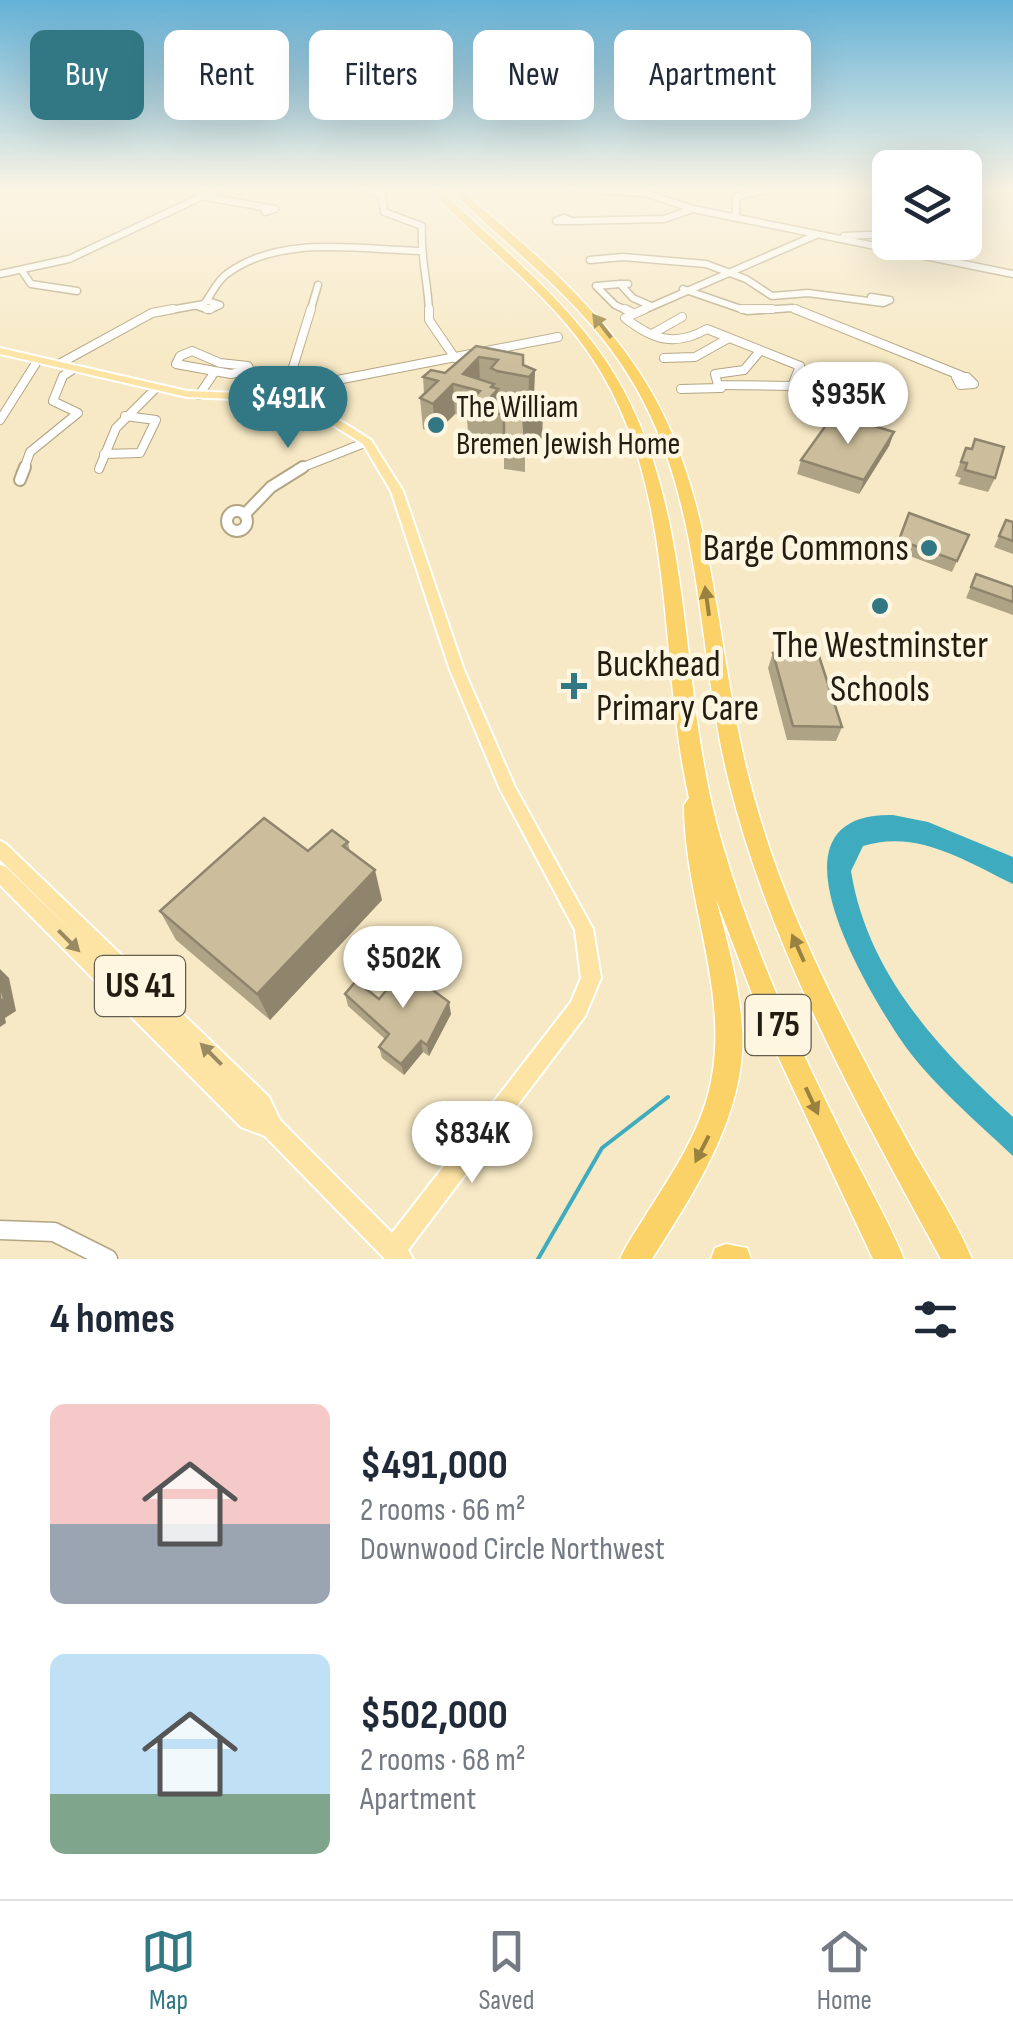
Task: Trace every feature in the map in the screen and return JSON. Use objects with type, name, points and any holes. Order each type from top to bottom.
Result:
[{"type":"highway","name":"I 75","points":[[496,247],[556,302],[603,364],[628,410],[662,523],[695,780],[722,881],[764,994],[889,1259]]},
{"type":"highway","name":"I 75","points":[[520,247],[590,311],[631,366],[666,432],[699,546],[722,703],[748,814],[818,990],[959,1259]]},
{"type":"highway","points":[[635,1259],[705,1144],[726,1088],[730,1060],[726,992],[698,854],[695,780]]},
{"type":"highway","points":[[726,1259],[736,1259]]},
{"type":"main road","points":[[0,351],[199,395],[281,393],[368,442],[396,492],[457,670],[508,788],[578,915],[592,961],[591,978],[578,1008],[397,1255]]},
{"type":"main road","name":"US 41","points":[[0,849],[262,1104],[272,1128],[397,1255]]},
{"type":"main road","name":"US 41","points":[[0,872],[249,1119],[272,1128]]},
{"type":"street","points":[[0,274],[79,255],[96,247]]},
{"type":"street","points":[[421,247],[420,266],[428,281],[429,320],[456,358]]},
{"type":"street","points":[[629,316],[683,289],[789,247]]},
{"type":"street","points":[[873,247],[1013,274]]},
{"type":"street","points":[[59,364],[152,313],[196,306],[208,300],[228,272],[273,252],[421,251]]},
{"type":"street","points":[[590,260],[698,263],[730,272],[772,296],[808,293],[873,300]]},
{"type":"street","points":[[22,271],[30,284],[77,291]]},
{"type":"street","points":[[649,304],[632,298],[624,284],[596,286],[652,334],[686,342],[708,329],[800,366],[792,386]]},
{"type":"street","points":[[281,393],[318,285]]},
{"type":"street","points":[[683,289],[747,312],[792,308],[962,376]]},
{"type":"street","points":[[196,306],[209,310],[220,305],[208,300]]},
{"type":"street","points":[[652,334],[682,317]]},
{"type":"street","points":[[281,393],[558,338]]},
{"type":"street","points":[[664,358],[690,358],[729,338]]},
{"type":"street","points":[[721,388],[715,374],[744,370],[760,350]]},
{"type":"street","points":[[192,352],[250,370],[214,373],[176,364],[175,361],[192,352]]},
{"type":"street","points":[[0,420],[38,360]]},
{"type":"street","points":[[20,480],[30,452],[78,413],[53,401],[62,380],[78,369]]},
{"type":"street","points":[[199,395],[214,373]]},
{"type":"street","points":[[681,389],[828,387],[855,375]]},
{"type":"street","points":[[99,469],[126,416],[156,388]]},
{"type":"street","points":[[104,454],[140,453],[156,420],[126,416]]},
{"type":"street","points":[[245,514],[286,474],[368,442]]},
{"type":"street","points":[[0,1230],[54,1232],[108,1259]]},
{"type":"water","points":[[893,815],[928,822],[1013,857],[1013,884],[941,850],[903,842],[863,846],[851,871],[873,943],[910,1007],[959,1065],[1013,1117],[1013,1156],[949,1096],[905,1046],[860,971],[831,900],[827,867],[834,839],[855,821]]},
{"type":"building","points":[[476,346],[523,355],[523,365],[535,370],[529,377],[497,371],[491,368],[498,360],[479,357],[463,374],[494,384],[491,387],[498,389],[488,400],[512,405],[531,398],[543,407],[523,414],[525,441],[504,438],[504,415],[466,406],[480,391],[453,384],[433,404],[420,398],[438,381],[423,377],[431,370],[445,373]]},
{"type":"building","points":[[834,414],[894,432],[864,480],[801,460]]},
{"type":"building","points":[[975,439],[1004,447],[995,478],[965,470],[967,463],[961,462],[966,448],[972,449]]},
{"type":"building","points":[[909,513],[969,535],[957,561],[899,540]]},
{"type":"building","points":[[1006,520],[1013,522],[1013,541],[999,536]]},
{"type":"building","points":[[976,574],[1013,587],[1013,602],[971,587]]},
{"type":"building","points":[[778,646],[810,647],[812,653],[818,653],[842,727],[793,726],[773,653],[780,653]]},
{"type":"building","points":[[264,818],[308,851],[332,830],[348,842],[343,846],[375,870],[257,994],[160,911]]},
{"type":"building","points":[[415,963],[426,970],[422,982],[449,1002],[427,1045],[421,1041],[401,1064],[379,1047],[389,1034],[345,994],[356,981],[379,999],[406,967],[410,970]]},
{"type":"waterway","points":[[538,1259],[602,1148],[668,1097]]},
{"type":"place","name":"The William Bremen Jewish Home","points":[[436,425]]},
{"type":"place","name":"Barge Commons","points":[[929,548]]},
{"type":"place","name":"The Westminster Schools","points":[[880,606]]},
{"type":"place","name":"Buckhead Primary Care","points":[[574,686]]}]
